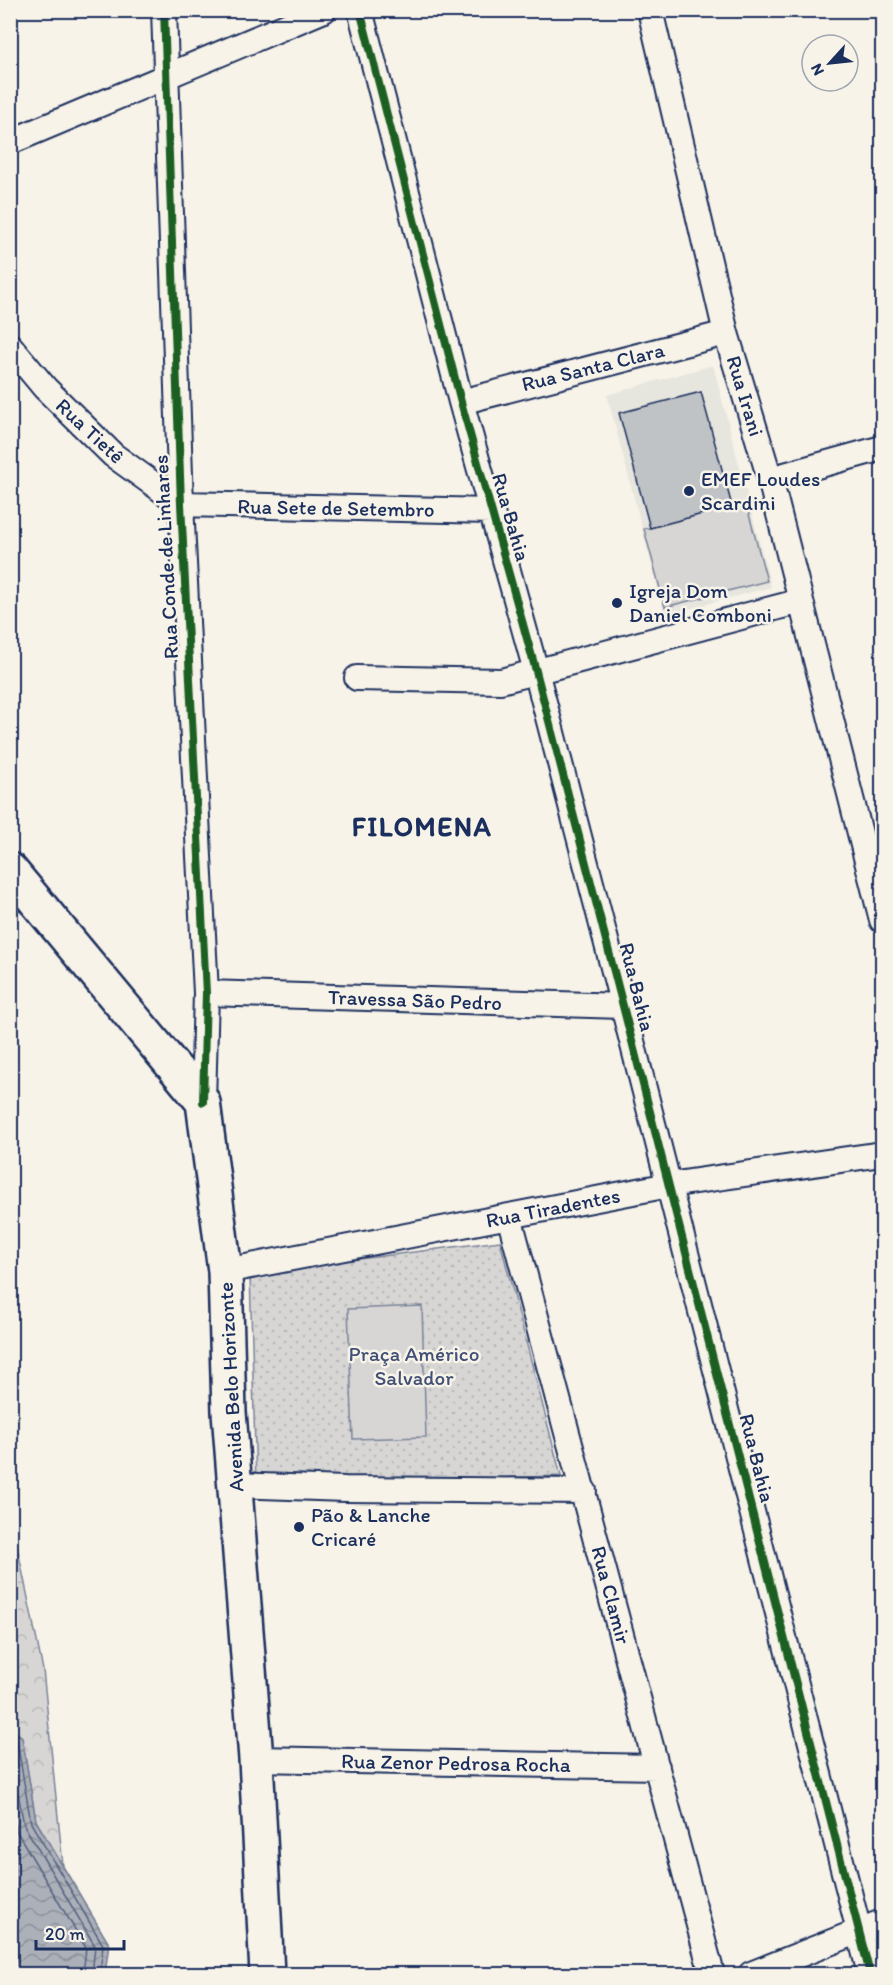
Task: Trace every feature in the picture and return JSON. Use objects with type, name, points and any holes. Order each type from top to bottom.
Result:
[{"type":"main road","points":[[10,870],[203,1102]]},
{"type":"main road","name":"Avenida Belo Horizonte","points":[[203,1102],[225,1271],[229,1412],[255,1759],[267,1974]]},
{"type":"street","name":"Rua Conde de Linhares","points":[[164,10],[181,504],[206,993],[203,1102]]},
{"type":"street","points":[[10,142],[324,10]]},
{"type":"street","name":"Rua Bahia","points":[[360,10],[461,402],[536,671],[623,1006],[870,1974]]},
{"type":"street","name":"Rua Irani","points":[[650,10],[726,333],[770,480],[882,920]]},
{"type":"street","name":"Rua Santa Clara","points":[[461,402],[726,333]]},
{"type":"street","name":"Rua Tietê","points":[[10,346],[45,388],[113,455],[181,504]]},
{"type":"street","points":[[770,480],[882,448]]},
{"type":"street","name":"Rua Sete de Setembro","points":[[181,504],[491,512]]},
{"type":"street","points":[[357,678],[501,681],[801,601]]},
{"type":"street","name":"Travessa São Pedro","points":[[206,993],[623,1006]]},
{"type":"street","name":"Rua Tiradentes","points":[[225,1271],[669,1185],[882,1154]]},
{"type":"street","name":"Rua Clamir","points":[[509,1216],[712,1974]]},
{"type":"street","points":[[235,1485],[345,1489],[584,1491]]},
{"type":"street","name":"Rua Zenor Pedrosa Rocha","points":[[255,1759],[657,1767]]},
{"type":"street","points":[[751,1974],[882,1922]]},
{"type":"shaded area","name":"EMEF Loudes Scardini","points":[[713,365],[771,587],[665,615],[607,395]]},
{"type":"green space","points":[[746,503],[767,581],[665,607],[644,529]]},
{"type":"green space","name":"Praça Américo Salvador","points":[[500,1241],[561,1476],[256,1484],[250,1273]]},
{"type":"green space","points":[[422,1306],[426,1437],[353,1439],[348,1309]]},
{"type":"green space","points":[[10,1512],[43,1670],[63,1866],[36,1821],[22,1737],[11,1728]]},
{"type":"water","points":[[10,1728],[22,1737],[36,1821],[109,1944],[105,1974],[11,1974]]},
{"type":"building","points":[[701,392],[732,506],[650,528],[619,413]]},
{"type":"cycle path","points":[[164,10],[181,504],[206,993],[203,1102]]},
{"type":"cycle path","points":[[360,10],[461,402],[536,671],[623,1006],[870,1974]]},
{"type":"place","name":"EMEF Loudes Scardini","points":[[689,491]]},
{"type":"place","name":"Igreja Dom Daniel Comboni","points":[[617,603]]},
{"type":"place","name":"Pão & Lanche Cricaré","points":[[299,1527]]},
{"type":"district","name":"FILOMENA","points":[[422,827]]}]
